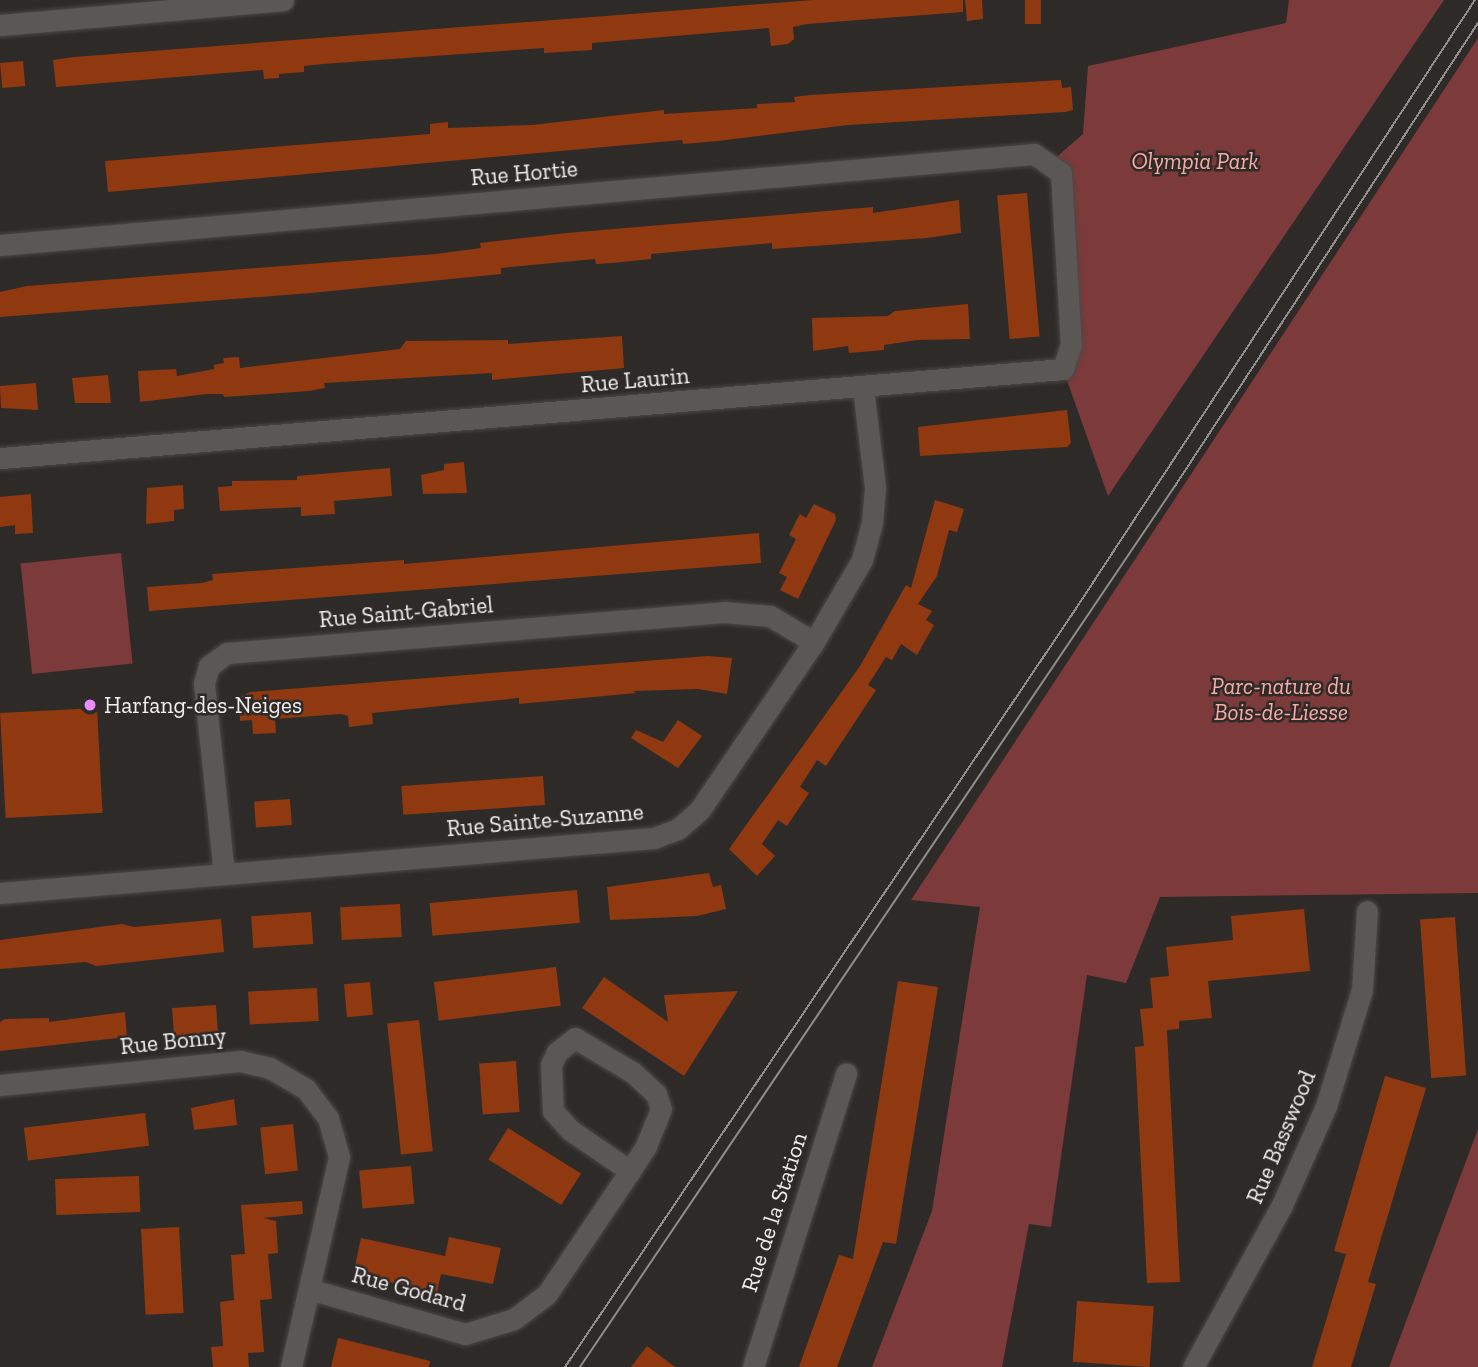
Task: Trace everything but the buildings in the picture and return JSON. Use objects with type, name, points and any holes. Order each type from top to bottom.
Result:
[{"type":"street","points":[[0,25],[283,0]]},
{"type":"street","name":"Rue Hortie","points":[[0,245],[1034,154],[1051,162]]},
{"type":"street","name":"Rue Laurin","points":[[0,458],[863,388],[1063,369],[1071,344],[1062,186],[1061,173],[1051,162]]},
{"type":"street","name":"Rue Sainte-Suzanne","points":[[0,893],[654,838],[678,829],[699,811],[814,642],[862,560],[872,522],[873,449],[863,388]]},
{"type":"street","name":"Rue Saint-Gabriel","points":[[224,874],[204,683],[209,666],[227,653],[724,612],[770,616],[814,642]]},
{"type":"street","name":"Rue Basswood","points":[[1193,1367],[1282,1205],[1326,1106],[1362,990],[1367,911]]},
{"type":"street","name":"Rue Godard","points":[[309,1289],[465,1334],[514,1319],[547,1294],[630,1171],[656,1125],[661,1109],[656,1094],[585,1041],[565,1043],[551,1065],[553,1111],[570,1130],[630,1171]]},
{"type":"street","name":"Rue Bonny","points":[[0,1085],[240,1061],[270,1068],[306,1089],[328,1118],[339,1157],[290,1367]]},
{"type":"street","name":"Rue de la Station","points":[[752,1367],[846,1073]]},
{"type":"green space","name":"Olympia Park","points":[[1289,0],[1444,0],[1108,496],[1063,369],[1051,162],[1083,134],[1088,66],[1286,23]]},
{"type":"green space","name":"Parc-nature du Bois-de-Liesse","points":[[1478,38],[1478,893],[1160,897],[1126,983],[1087,975],[1051,1227],[1029,1224],[1002,1367],[872,1367],[932,1211],[980,907],[911,900]]},
{"type":"green space","points":[[121,553],[133,663],[32,674],[21,564]]},
{"type":"green space","points":[[1478,1129],[1478,1367],[1389,1367]]},
{"type":"tram line","points":[[565,1367],[1075,610],[1475,0]]},
{"type":"tram line","points":[[580,1367],[1175,486],[1478,23]]},
{"type":"place","name":"Harfang-des-Neiges","points":[[90,705]]}]
